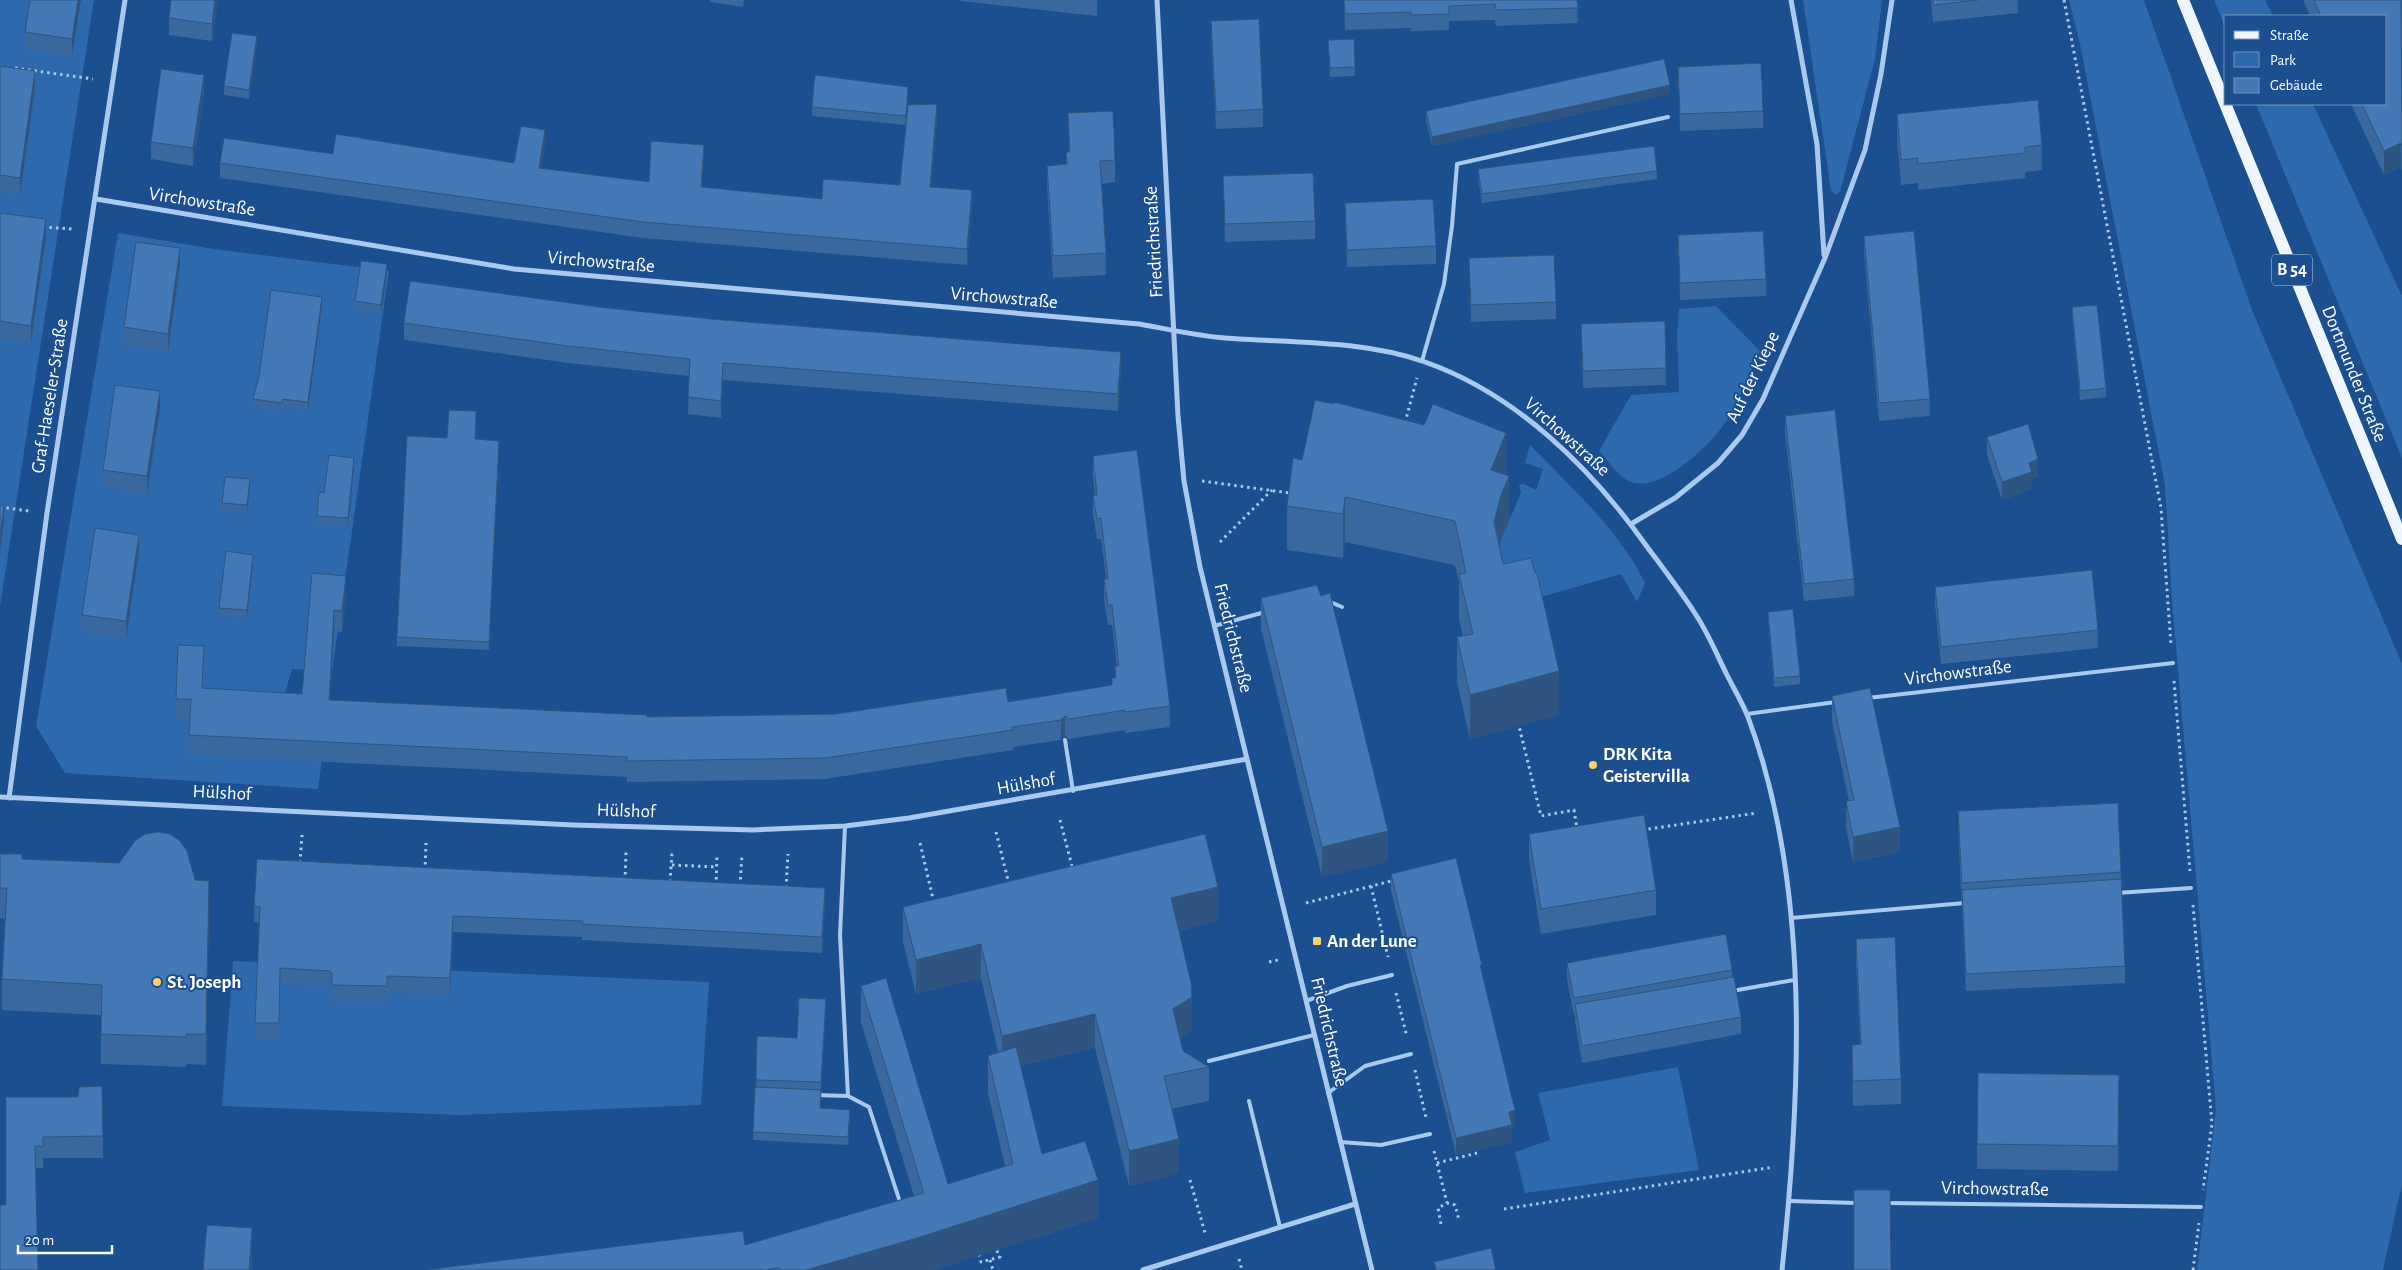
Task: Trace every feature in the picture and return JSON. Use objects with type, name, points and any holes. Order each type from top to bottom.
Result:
[{"type":"main road","name":"Dortmunder Straße","points":[[2183,0],[2224,101]]},
{"type":"main road","name":"Dortmunder Straße","points":[[2226,105],[2402,539]]},
{"type":"street","name":"Graf-Haeseler-Straße","points":[[9,798],[47,513],[125,0]]},
{"type":"street","name":"Friedrichstraße","points":[[1156,0],[1184,481],[1200,567],[1214,626],[1372,1270]]},
{"type":"street","name":"Auf der Kiepe","points":[[1791,0],[1817,144],[1825,258]]},
{"type":"street","name":"Auf der Kiepe","points":[[1631,524],[1675,498],[1711,469],[1742,435],[1763,399],[1825,258],[1864,150],[1882,74],[1892,0]]},
{"type":"street","name":"Virchowstraße","points":[[96,200],[514,269],[1139,324],[1220,338],[1329,344],[1422,361],[1464,378],[1505,402],[1544,431],[1609,496],[1631,524],[1698,617],[1747,714],[1771,791],[1791,918],[1794,980],[1795,1085],[1792,1164],[1782,1270]]},
{"type":"street","name":"Hülshof","points":[[0,797],[573,825],[754,830],[845,826],[909,818],[1074,791],[1247,759]]},
{"type":"street","points":[[1143,1270],[1355,1204]]},
{"type":"lane","points":[[1422,361],[1444,284],[1452,226],[1457,164],[1668,117]]},
{"type":"lane","points":[[1320,600],[1332,601],[1342,607]]},
{"type":"lane","points":[[1214,626],[1266,612]]},
{"type":"lane","name":"Virchowstraße","points":[[1867,699],[2173,663]]},
{"type":"lane","points":[[1747,714],[1837,702]]},
{"type":"lane","points":[[1065,740],[1074,791]]},
{"type":"lane","points":[[845,826],[840,935],[848,1096]]},
{"type":"lane","points":[[2113,894],[2191,888]]},
{"type":"lane","points":[[1791,918],[1967,903]]},
{"type":"lane","points":[[1306,1001],[1347,986],[1392,976]]},
{"type":"lane","points":[[1728,991],[1794,980]]},
{"type":"lane","points":[[1209,1061],[1314,1035]]},
{"type":"lane","points":[[1328,1093],[1365,1066],[1411,1054]]},
{"type":"lane","points":[[811,1095],[848,1096],[868,1107],[899,1199]]},
{"type":"lane","points":[[1249,1100],[1280,1228]]},
{"type":"lane","points":[[1340,1142],[1381,1145],[1430,1134]]},
{"type":"lane","points":[[1789,1201],[1867,1203]]},
{"type":"lane","name":"Virchowstraße","points":[[1877,1203],[2201,1207]]},
{"type":"path","points":[[2064,0],[2161,508],[2212,1124],[2193,1270]]},
{"type":"path","points":[[9,68],[113,82]]},
{"type":"path","points":[[36,227],[91,230]]},
{"type":"path","points":[[1403,428],[1418,374]]},
{"type":"path","points":[[1184,481],[1208,481],[1290,493]]},
{"type":"path","points":[[1220,542],[1272,490]]},
{"type":"path","points":[[0,507],[47,513]]},
{"type":"path","points":[[1518,721],[1541,816],[1574,810],[1577,830]]},
{"type":"path","points":[[1637,831],[1775,810]]},
{"type":"path","points":[[1060,820],[1073,872]]},
{"type":"path","points":[[996,832],[1009,886]]},
{"type":"path","points":[[300,864],[302,835]]},
{"type":"path","points":[[424,880],[426,843]]},
{"type":"path","points":[[920,843],[935,906]]},
{"type":"path","points":[[624,890],[626,852]]},
{"type":"path","points":[[670,891],[672,853]]},
{"type":"path","points":[[715,894],[717,854]]},
{"type":"path","points":[[740,893],[742,854]]},
{"type":"path","points":[[786,897],[788,854]]},
{"type":"path","points":[[672,866],[716,867]]},
{"type":"path","points":[[1306,902],[1399,879]]},
{"type":"path","points":[[625,881],[634,881]]},
{"type":"path","points":[[661,882],[670,882]]},
{"type":"path","points":[[740,887],[750,887]]},
{"type":"path","points":[[777,888],[786,888]]},
{"type":"path","points":[[1437,1163],[1477,1154]]},
{"type":"path","points":[[1504,1209],[1792,1164]]},
{"type":"path","points":[[1190,1180],[1210,1250]]},
{"type":"path","points":[[1441,1224],[1438,1208],[1447,1204],[1455,1205],[1459,1220]]},
{"type":"path","points":[[979,1254],[981,1262],[1000,1257],[996,1249]]},
{"type":"path","points":[[990,1260],[993,1270]]},
{"type":"path","points":[[1240,1262],[1242,1270]]},
{"type":"green space","points":[[0,0],[94,0],[0,607]]},
{"type":"green space","points":[[1803,0],[1882,0],[1875,59],[1840,192],[1836,195],[1831,191]]},
{"type":"green space","points":[[2069,0],[2144,0],[2252,310],[2402,664],[2402,1183],[2383,1270],[2197,1270],[2216,1109],[2172,600],[2165,485],[2080,44]]},
{"type":"green space","points":[[2214,0],[2265,0],[2272,15],[2224,15],[2224,24]]},
{"type":"green space","points":[[2256,105],[2313,105],[2402,296],[2402,458]]},
{"type":"green space","points":[[118,233],[214,249],[389,271],[332,672],[292,669],[285,693],[330,700],[318,789],[65,773],[36,726]]},
{"type":"green space","points":[[1716,306],[1760,351],[1732,412],[1720,430],[1696,455],[1667,476],[1651,482],[1637,483],[1625,479],[1599,451],[1631,395],[1679,392],[1677,333],[1679,309]]},
{"type":"green space","points":[[1530,445],[1578,493],[1622,545],[1645,583],[1637,602],[1621,574],[1503,608],[1494,566],[1501,539],[1521,493],[1519,485],[1524,484],[1536,490],[1543,469],[1525,463]]},
{"type":"green space","points":[[233,961],[709,982],[701,1105],[460,1115],[222,1106]]},
{"type":"green space","points":[[1678,1067],[1699,1170],[1525,1193],[1515,1152],[1550,1140],[1538,1093]]},
{"type":"building","points":[[30,0],[78,0],[72,39],[25,32]]},
{"type":"building","points":[[171,0],[215,0],[212,24],[169,18]]},
{"type":"building","points":[[1344,0],[1577,0],[1578,8],[1496,10],[1495,4],[1449,6],[1449,14],[1411,15],[1411,12],[1345,14]]},
{"type":"building","points":[[1933,0],[1978,0],[1933,5]]},
{"type":"building","points":[[2314,0],[2401,0],[2402,146],[2401,143],[2384,151],[2362,105],[2387,105],[2387,15],[2321,15]]},
{"type":"building","points":[[1259,19],[1263,109],[1216,112],[1211,21]]},
{"type":"building","points":[[232,33],[257,36],[249,90],[224,86]]},
{"type":"building","points":[[1354,39],[1355,67],[1330,68],[1328,40]]},
{"type":"building","points":[[1664,59],[1670,85],[1432,137],[1426,111]]},
{"type":"building","points":[[1761,63],[1763,111],[1680,114],[1678,67]]},
{"type":"building","points":[[0,66],[35,71],[20,178],[0,175]]},
{"type":"building","points":[[161,69],[204,75],[193,148],[151,142]]},
{"type":"building","points":[[815,75],[908,87],[906,116],[812,107]]},
{"type":"building","points":[[2038,100],[2042,145],[2025,147],[2025,153],[1918,164],[1918,158],[1901,160],[1897,114]]},
{"type":"building","points":[[937,104],[930,187],[972,190],[967,249],[643,222],[220,163],[224,138],[333,154],[336,134],[514,163],[521,126],[545,130],[539,168],[649,182],[651,141],[704,145],[701,187],[822,199],[823,179],[900,185],[908,105]]},
{"type":"building","points":[[1113,111],[1115,160],[1100,161],[1106,253],[1053,256],[1047,166],[1067,164],[1066,152],[1070,152],[1068,113]]},
{"type":"building","points":[[1654,146],[1657,171],[1482,194],[1478,169]]},
{"type":"building","points":[[1313,173],[1315,221],[1225,224],[1223,176]]},
{"type":"building","points":[[1433,199],[1436,246],[1347,250],[1345,203]]},
{"type":"building","points":[[0,213],[46,219],[31,326],[0,321]]},
{"type":"building","points":[[1763,231],[1766,279],[1680,283],[1678,235]]},
{"type":"building","points":[[1914,231],[1930,399],[1879,403],[1864,236]]},
{"type":"building","points":[[136,242],[180,248],[168,334],[124,327]]},
{"type":"building","points":[[1554,255],[1556,302],[1471,305],[1469,258]]},
{"type":"building","points":[[361,261],[387,264],[381,305],[355,301]]},
{"type":"building","points":[[410,281],[607,308],[711,319],[1121,352],[1118,394],[723,363],[721,401],[688,397],[690,359],[568,346],[404,323]]},
{"type":"building","points":[[271,290],[322,297],[308,402],[282,399],[282,403],[253,399],[259,376]]},
{"type":"building","points":[[2097,305],[2106,388],[2080,391],[2072,307]]},
{"type":"building","points":[[1665,321],[1666,368],[1583,371],[1581,324]]},
{"type":"building","points":[[115,385],[160,391],[147,476],[103,470]]},
{"type":"building","points":[[1315,400],[1334,404],[1334,402],[1424,425],[1433,404],[1506,433],[1491,470],[1509,476],[1501,495],[1494,522],[1503,564],[1531,558],[1535,573],[1537,573],[1559,671],[1470,695],[1457,637],[1473,634],[1459,574],[1466,573],[1455,521],[1345,497],[1343,514],[1287,506],[1293,458],[1302,460]]},
{"type":"building","points":[[449,410],[476,411],[475,439],[499,441],[489,642],[397,637],[407,436],[447,438]]},
{"type":"building","points":[[1835,410],[1854,579],[1804,584],[1785,416]]},
{"type":"building","points":[[2028,424],[2038,459],[2029,463],[2032,472],[2002,482],[1987,437]]},
{"type":"building","points":[[1137,450],[1170,706],[1125,712],[1125,710],[1069,719],[1065,716],[1061,720],[1012,727],[1013,730],[825,758],[627,761],[627,757],[189,735],[191,699],[176,699],[178,645],[204,646],[202,688],[302,694],[312,573],[346,576],[342,611],[334,610],[329,700],[647,715],[647,717],[836,714],[1006,688],[1008,702],[1112,685],[1112,678],[1116,678],[1115,666],[1119,666],[1112,605],[1108,605],[1104,579],[1108,579],[1101,518],[1097,519],[1093,495],[1097,495],[1093,456]]},
{"type":"building","points":[[329,455],[354,458],[348,518],[317,516],[319,492],[324,493]]},
{"type":"building","points":[[225,477],[250,479],[247,505],[222,503]]},
{"type":"building","points":[[0,505],[4,506],[0,536]]},
{"type":"building","points":[[95,528],[139,535],[126,621],[82,615]]},
{"type":"building","points":[[226,551],[253,555],[247,610],[219,608]]},
{"type":"building","points":[[2092,570],[2098,630],[1941,647],[1935,587]]},
{"type":"building","points":[[1317,585],[1321,596],[1330,593],[1388,831],[1322,847],[1261,598]]},
{"type":"building","points":[[1793,609],[1800,676],[1774,678],[1768,612]]},
{"type":"building","points":[[1870,688],[1900,827],[1853,837],[1846,801],[1854,800],[1832,696]]},
{"type":"building","points":[[2118,803],[2121,872],[1962,883],[1958,811]]},
{"type":"building","points":[[1644,815],[1656,890],[1541,909],[1529,834]]},
{"type":"building","points":[[158,832],[170,834],[180,841],[187,851],[195,880],[209,881],[206,1034],[186,1034],[186,1037],[101,1034],[102,985],[2,979],[7,888],[0,888],[0,854],[22,854],[22,859],[119,863],[135,841],[145,834]]},
{"type":"building","points":[[1205,834],[1218,887],[1171,898],[1191,982],[1192,997],[1173,1009],[1183,1051],[1209,1067],[1164,1076],[1179,1139],[1129,1151],[1095,1014],[1002,1036],[981,944],[916,960],[903,907]]},
{"type":"building","points":[[1456,858],[1515,1110],[1509,1112],[1512,1125],[1456,1138],[1391,874]]},
{"type":"building","points":[[257,859],[825,888],[822,937],[582,924],[583,921],[453,916],[450,978],[387,976],[387,986],[332,985],[332,973],[330,971],[280,968],[279,1023],[255,1023],[260,907],[254,906]]},
{"type":"building","points":[[2121,879],[2125,966],[1966,974],[1962,890]]},
{"type":"building","points":[[1726,934],[1732,970],[1574,998],[1567,963]]},
{"type":"building","points":[[1895,937],[1901,1079],[1853,1081],[1852,1045],[1861,1044],[1856,939]]},
{"type":"building","points":[[1734,977],[1741,1017],[1582,1046],[1575,1004]]},
{"type":"building","points":[[886,978],[948,1184],[1013,1164],[988,1056],[1016,1047],[1042,1154],[1085,1141],[1098,1180],[917,1238],[806,1270],[780,1270],[779,1268],[764,1270],[424,1270],[743,1231],[745,1245],[924,1193],[861,986]]},
{"type":"building","points":[[799,998],[826,999],[821,1082],[756,1080],[757,1036],[797,1038]]},
{"type":"building","points":[[1978,1073],[2119,1075],[2118,1146],[1977,1144]]},
{"type":"building","points":[[102,1086],[103,1136],[43,1137],[43,1146],[35,1146],[38,1270],[0,1270],[0,1205],[6,1205],[6,1097],[78,1097],[79,1087]]},
{"type":"building","points":[[755,1087],[821,1090],[820,1108],[850,1110],[848,1137],[753,1132]]},
{"type":"building","points":[[1854,1190],[1890,1190],[1891,1270],[1854,1270]]},
{"type":"building","points":[[207,1225],[252,1228],[249,1270],[203,1270]]},
{"type":"building","points":[[1491,1248],[1496,1270],[1436,1270],[1434,1262]]},
{"type":"place","name":"DRK Kita Geistervilla","points":[[1593,765]]},
{"type":"place","name":"An der Lune","points":[[1317,941]]},
{"type":"place","name":"St. Joseph","points":[[157,982]]}]
